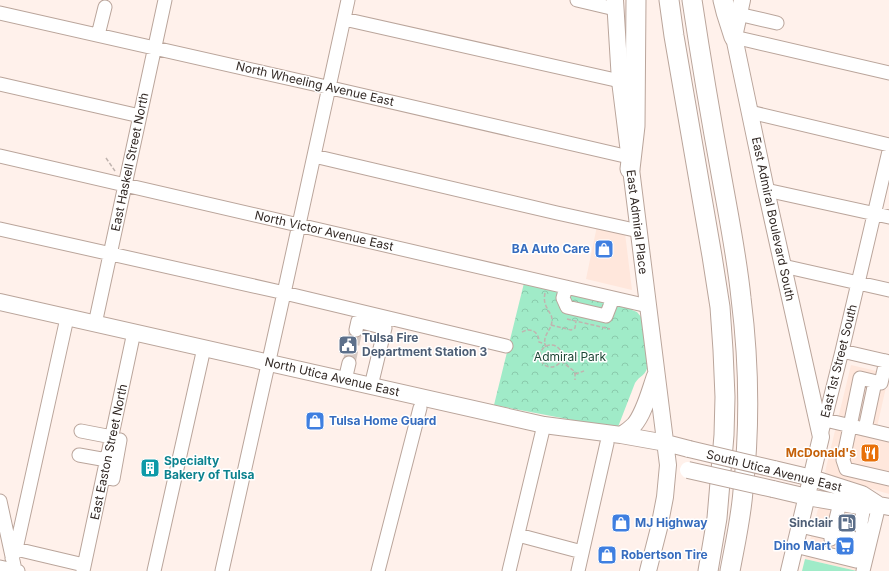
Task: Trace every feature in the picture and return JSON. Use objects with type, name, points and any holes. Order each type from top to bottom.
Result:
[{"type":"highway","points":[[630,163],[635,126],[636,0]]},
{"type":"highway","points":[[669,0],[720,307],[723,350],[725,397],[724,435],[717,518],[708,571]]},
{"type":"highway","points":[[692,0],[742,298],[746,350],[747,441],[739,525],[730,571]]},
{"type":"highway","points":[[723,0],[734,37]]},
{"type":"main road","name":"East Admiral Place","points":[[615,4],[620,81],[666,443]]},
{"type":"main road","name":"East Admiral Boulevard South","points":[[740,7],[734,37],[783,266],[821,419],[820,437],[812,478]]},
{"type":"main road","name":"North Utica Avenue East","points":[[0,302],[544,425],[621,435],[666,443]]},
{"type":"main road","points":[[621,435],[634,425],[639,418],[656,372]]},
{"type":"main road","points":[[648,571],[665,497],[668,465],[666,443]]},
{"type":"main road","name":"South Utica Avenue East","points":[[666,443],[812,478],[840,495]]},
{"type":"main road","name":"South Utica Avenue East","points":[[668,465],[807,497],[862,494],[877,506]]},
{"type":"main road","points":[[789,571],[812,478]]},
{"type":"street","name":"East Haskell Street North","points":[[94,324],[165,0]]},
{"type":"street","points":[[222,571],[348,0]]},
{"type":"street","points":[[577,0],[615,4]]},
{"type":"street","points":[[98,35],[105,7]]},
{"type":"street","points":[[740,7],[762,19],[777,23]]},
{"type":"street","name":"North Wheeling Avenue East","points":[[0,13],[329,87],[630,163]]},
{"type":"street","points":[[344,19],[620,81]]},
{"type":"street","points":[[757,42],[762,19]]},
{"type":"street","points":[[734,37],[889,73]]},
{"type":"street","points":[[0,84],[140,116]]},
{"type":"street","points":[[750,112],[889,145]]},
{"type":"street","name":"East 1st Street South","points":[[821,419],[842,351],[889,151]]},
{"type":"street","name":"North Victor Avenue East","points":[[0,156],[648,306]]},
{"type":"street","points":[[314,156],[639,231]]},
{"type":"street","points":[[766,190],[889,217]]},
{"type":"street","points":[[0,229],[284,293],[506,346]]},
{"type":"street","points":[[783,266],[889,290]]},
{"type":"street","points":[[566,287],[563,298],[567,307],[606,316],[613,298]]},
{"type":"street","points":[[15,562],[67,318]]},
{"type":"street","points":[[357,326],[385,328],[371,386]]},
{"type":"street","name":"East Easton Street North","points":[[83,568],[134,332]]},
{"type":"street","points":[[154,571],[204,348]]},
{"type":"street","points":[[800,526],[816,530],[830,544],[856,561],[863,534],[848,523],[840,495],[846,469],[843,460],[860,378],[880,383],[888,362],[842,351]]},
{"type":"street","points":[[345,380],[349,363]]},
{"type":"street","points":[[865,429],[875,382]]},
{"type":"street","points":[[378,571],[420,408]]},
{"type":"street","points":[[821,419],[889,444]]},
{"type":"street","points":[[509,571],[544,425]]},
{"type":"street","points":[[850,430],[865,429],[889,435]]},
{"type":"street","points":[[81,431],[120,435],[113,479],[103,477]]},
{"type":"street","points":[[578,571],[607,443]]},
{"type":"street","points":[[79,455],[107,460]]},
{"type":"street","points":[[846,469],[889,479]]},
{"type":"street","points":[[0,501],[15,562]]},
{"type":"street","points":[[830,544],[848,523],[861,523],[877,506]]},
{"type":"street","points":[[863,571],[877,506]]},
{"type":"street","points":[[811,550],[816,530]]},
{"type":"street","points":[[518,535],[582,552]]},
{"type":"street","points":[[795,546],[811,550],[830,544],[861,540]]},
{"type":"street","points":[[0,567],[15,562],[83,568]]},
{"type":"path","points":[[106,158],[115,172],[118,173]]},
{"type":"path","points":[[546,347],[545,336],[551,325],[552,318],[544,300],[547,283]]},
{"type":"path","points":[[551,325],[571,330],[575,328],[576,321]]},
{"type":"path","points":[[522,332],[533,330],[538,336],[539,342],[545,344]]},
{"type":"path","points":[[553,345],[559,348],[562,354],[561,361],[556,366],[552,367],[542,362],[542,351],[546,347],[553,345]]},
{"type":"path","points":[[561,361],[574,371],[575,380]]},
{"type":"path","points":[[575,374],[584,371]]},
{"type":"shaded area","points":[[597,226],[625,233],[632,290],[586,279]]},
{"type":"shaded area","points":[[851,365],[889,374],[877,427],[889,439],[889,494],[832,477],[825,472]]},
{"type":"shaded area","points":[[818,509],[872,514],[857,571],[805,559]]},
{"type":"green space","name":"Admiral Park","points":[[524,283],[632,307],[632,310],[637,312],[642,318],[648,365],[647,369],[635,383],[618,427],[588,423],[494,405]]},
{"type":"green space","points":[[805,559],[857,571],[802,571]]},
{"type":"tunnel","points":[[349,363],[356,330]]},
{"type":"tunnel","points":[[842,522],[852,524]]},
{"type":"place","name":"BA Auto Care","points":[[604,249]]},
{"type":"place","name":"Tulsa Fire Department Station 3","points":[[348,345]]},
{"type":"place","name":"Tulsa Home Guard","points":[[315,421]]},
{"type":"place","name":"McDonald's","points":[[870,453]]},
{"type":"place","name":"Specialty Bakery of Tulsa","points":[[150,468]]},
{"type":"place","name":"MJ Highway","points":[[621,523]]},
{"type":"place","name":"Sinclair","points":[[847,523]]},
{"type":"place","name":"Dino Mart","points":[[845,546]]},
{"type":"place","name":"Robertson Tire","points":[[607,555]]}]
